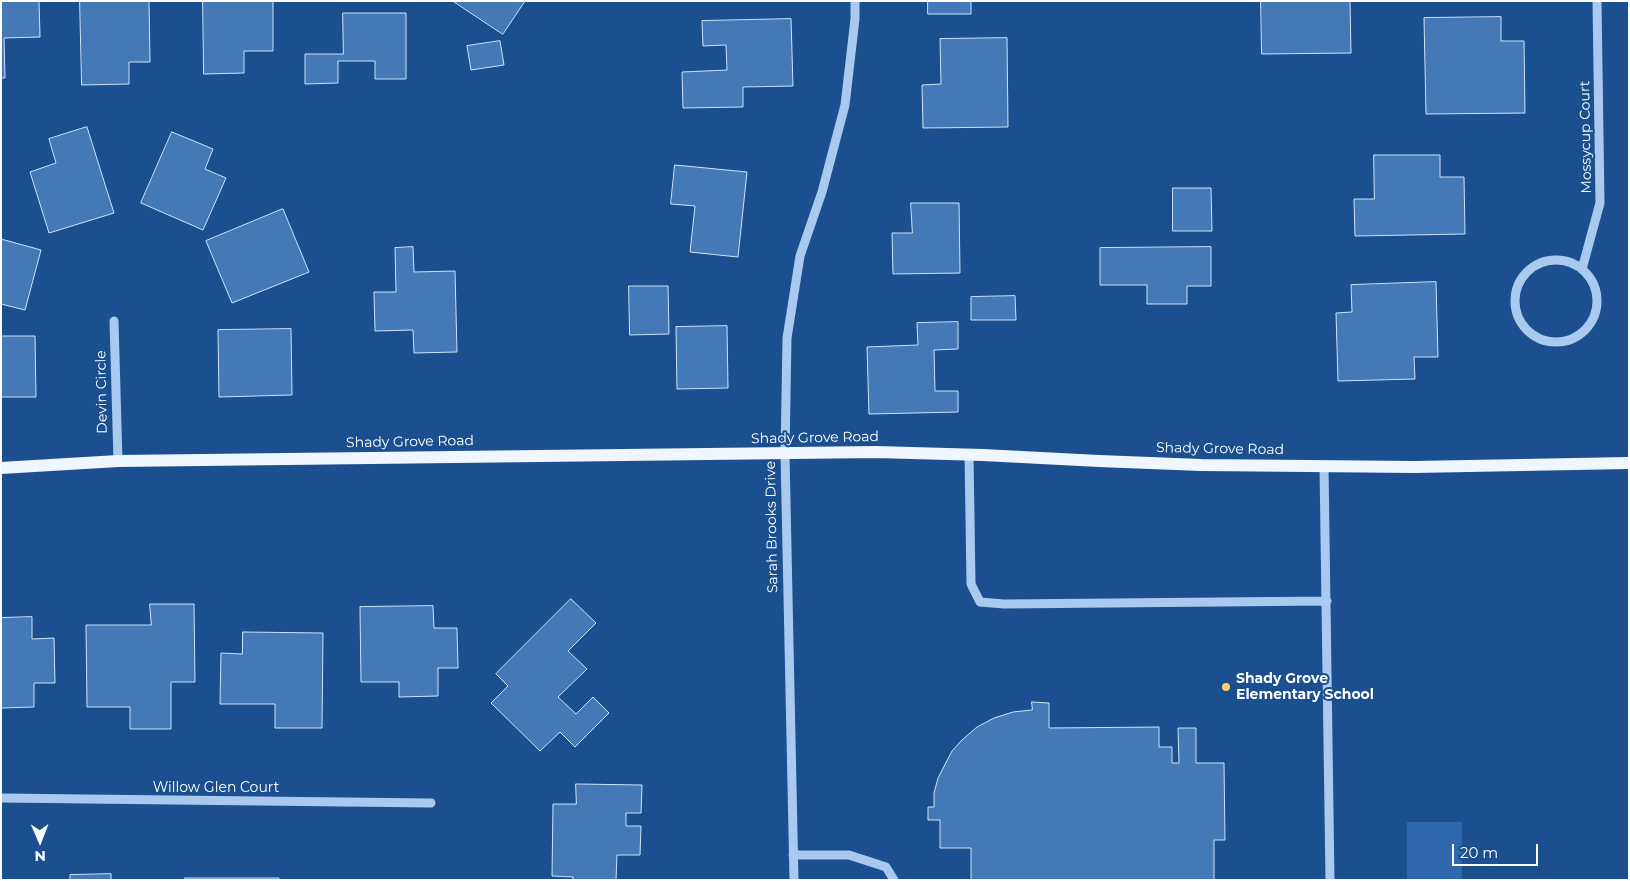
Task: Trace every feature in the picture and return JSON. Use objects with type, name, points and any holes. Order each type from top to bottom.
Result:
[{"type":"main road","name":"Shady Grove Road","points":[[1,468],[118,461],[876,452],[969,454],[1192,464],[1324,466],[1415,467],[1629,463]]},
{"type":"street","name":"Sarah Brooks Drive","points":[[794,880],[785,454],[787,338],[800,256],[822,192],[845,105],[855,20],[854,1]]},
{"type":"street","name":"Mossycup Court","points":[[1582,269],[1600,202],[1597,1]]},
{"type":"street","points":[[1558,260],[1571,262],[1582,269],[1591,280],[1596,292],[1597,306],[1593,319],[1585,330],[1573,338],[1557,342],[1547,341],[1534,336],[1524,327],[1517,315],[1514,302],[1516,289],[1522,277],[1532,267],[1544,261],[1558,260]]},
{"type":"street","name":"Devin Circle","points":[[114,322],[118,461]]},
{"type":"street","points":[[969,454],[971,584],[980,602],[1004,604],[1326,601]]},
{"type":"street","points":[[1324,466],[1330,880]]},
{"type":"street","name":"Willow Glen Court","points":[[1,798],[110,801],[431,803]]},
{"type":"street","points":[[793,855],[849,855],[886,867],[894,880]]},
{"type":"shaded area","points":[[1407,822],[1462,822],[1462,879],[1407,879]]},
{"type":"building","points":[[1,1],[39,1],[40,37],[4,38],[5,78],[1,78]]},
{"type":"building","points":[[80,1],[149,1],[150,62],[129,62],[129,84],[82,85]]},
{"type":"building","points":[[203,1],[273,1],[273,51],[244,51],[244,73],[204,74]]},
{"type":"building","points":[[453,1],[525,1],[503,34]]},
{"type":"building","points":[[928,1],[971,1],[971,14],[928,14]]},
{"type":"building","points":[[1261,1],[1350,1],[1351,53],[1262,54]]},
{"type":"building","points":[[343,13],[406,13],[406,79],[375,79],[375,61],[338,61],[338,83],[305,84],[305,54],[343,54]]},
{"type":"building","points":[[1501,17],[1501,41],[1524,41],[1525,113],[1426,114],[1424,18]]},
{"type":"building","points":[[791,19],[793,86],[743,87],[743,107],[683,108],[682,72],[727,70],[726,45],[703,46],[702,21]]},
{"type":"building","points":[[1007,38],[1008,127],[923,128],[922,85],[941,84],[940,39]]},
{"type":"building","points":[[500,41],[504,65],[471,70],[467,46]]},
{"type":"building","points":[[87,127],[114,213],[49,233],[30,172],[56,163],[49,139]]},
{"type":"building","points":[[172,132],[213,149],[205,169],[226,178],[203,230],[141,203]]},
{"type":"building","points":[[1374,155],[1440,155],[1440,177],[1464,177],[1465,234],[1355,236],[1354,199],[1374,199]]},
{"type":"building","points":[[675,165],[747,172],[738,257],[690,252],[695,206],[671,204]]},
{"type":"building","points":[[1173,188],[1211,188],[1212,231],[1173,231]]},
{"type":"building","points":[[911,203],[959,203],[960,273],[893,274],[892,233],[912,233]]},
{"type":"building","points":[[283,209],[309,272],[232,303],[206,241]]},
{"type":"building","points":[[1,239],[41,250],[25,310],[1,304]]},
{"type":"building","points":[[413,247],[414,272],[455,271],[457,352],[414,353],[413,330],[375,331],[374,292],[396,292],[395,248]]},
{"type":"building","points":[[1211,247],[1211,286],[1187,286],[1187,304],[1147,304],[1147,285],[1100,285],[1100,248]]},
{"type":"building","points":[[1436,282],[1438,357],[1414,357],[1415,379],[1338,381],[1336,313],[1352,312],[1351,285]]},
{"type":"building","points":[[629,286],[668,286],[669,334],[630,335]]},
{"type":"building","points":[[1015,296],[1016,320],[971,320],[971,297]]},
{"type":"building","points":[[958,322],[958,349],[934,350],[935,391],[958,391],[958,412],[869,414],[867,347],[918,345],[917,323]]},
{"type":"building","points":[[727,326],[728,388],[677,389],[676,327]]},
{"type":"building","points":[[291,329],[292,395],[219,397],[218,330]]},
{"type":"building","points":[[1,336],[35,336],[36,397],[1,397]]},
{"type":"building","points":[[571,599],[596,623],[568,651],[587,669],[558,697],[576,714],[593,697],[609,713],[575,747],[560,732],[540,751],[491,703],[508,686],[496,674]]},
{"type":"building","points":[[150,604],[194,604],[195,682],[171,682],[171,729],[130,729],[130,707],[87,707],[86,625],[151,625]]},
{"type":"building","points":[[433,606],[434,628],[457,628],[458,668],[438,668],[438,696],[399,697],[399,682],[361,682],[360,607]]},
{"type":"building","points":[[32,617],[32,639],[54,638],[55,683],[34,683],[34,707],[1,708],[1,618]]},
{"type":"building","points":[[243,632],[323,633],[322,728],[275,728],[275,704],[220,704],[221,653],[242,654]]},
{"type":"building","points":[[1032,702],[1049,703],[1049,728],[1159,727],[1159,747],[1172,747],[1172,763],[1179,763],[1178,728],[1196,728],[1196,763],[1224,763],[1225,840],[1214,840],[1214,880],[971,880],[971,848],[940,848],[940,820],[928,820],[928,807],[934,807],[934,793],[938,778],[952,751],[962,740],[977,727],[994,718],[1013,712],[1032,710]]},
{"type":"building","points":[[576,784],[642,785],[641,813],[626,813],[626,826],[641,826],[640,855],[617,855],[616,880],[573,880],[573,877],[552,876],[553,804],[576,804]]},
{"type":"building","points":[[111,874],[111,880],[70,880],[70,875]]},
{"type":"building","points":[[185,878],[279,878],[279,880],[185,880]]},
{"type":"place","name":"Shady Grove Elementary School","points":[[1226,687]]}]
